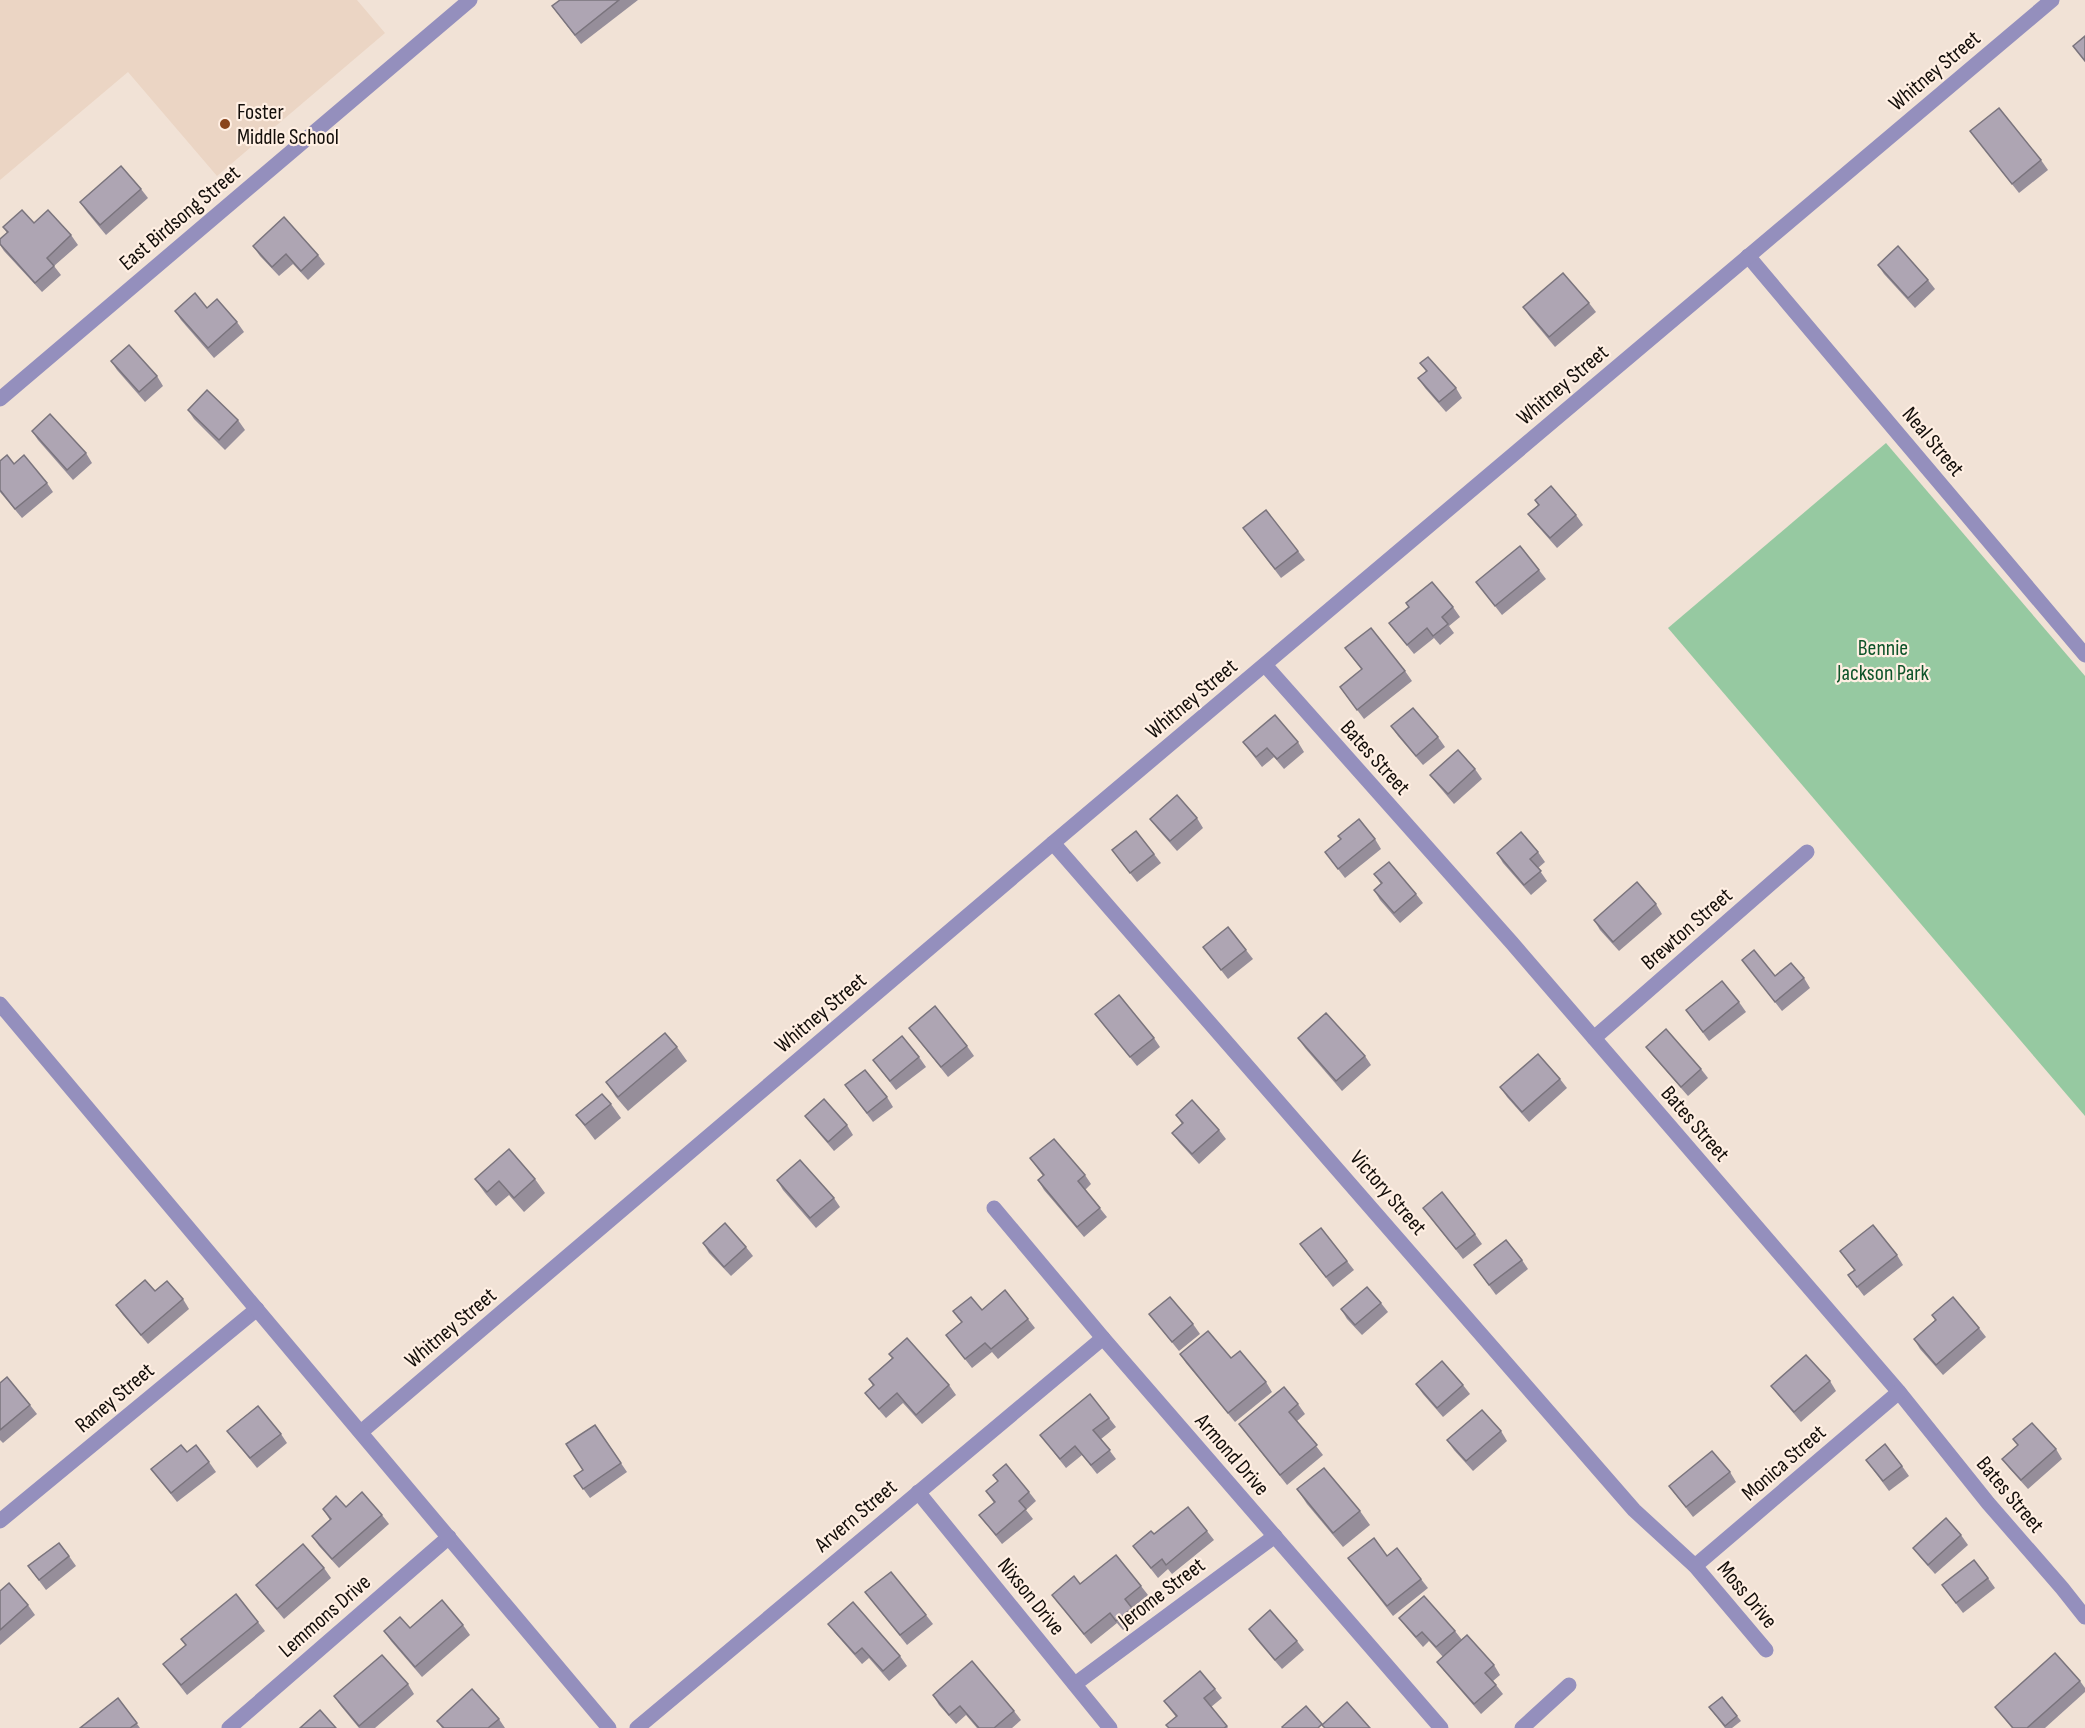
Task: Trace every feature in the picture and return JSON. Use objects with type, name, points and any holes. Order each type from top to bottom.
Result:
[{"type":"street","name":"East Birdsong Street","points":[[0,399],[470,0]]},
{"type":"street","name":"Whitney Street","points":[[361,1432],[1053,843],[2052,0]]},
{"type":"street","name":"Neal Street","points":[[1748,256],[2085,655]]},
{"type":"street","name":"Bates Street","points":[[1265,665],[1512,943],[1899,1392],[1988,1503],[2085,1617]]},
{"type":"street","name":"Victory Street","points":[[1053,843],[1634,1510],[1695,1566]]},
{"type":"street","name":"Brewton Street","points":[[1594,1038],[1807,852]]},
{"type":"street","points":[[0,1004],[609,1728]]},
{"type":"street","name":"Armond Drive","points":[[994,1208],[1103,1338],[1441,1728]]},
{"type":"street","name":"Raney Street","points":[[0,1521],[257,1309]]},
{"type":"street","name":"Arvern Street","points":[[637,1728],[1103,1338]]},
{"type":"street","name":"Monica Street","points":[[1695,1566],[1899,1392]]},
{"type":"street","name":"Nixson Drive","points":[[918,1492],[1110,1728]]},
{"type":"street","name":"Jerome Street","points":[[1075,1684],[1275,1536]]},
{"type":"street","name":"Lemmons Drive","points":[[229,1728],[449,1537]]},
{"type":"street","name":"Moss Drive","points":[[1695,1566],[1766,1650]]},
{"type":"street","points":[[1522,1728],[1569,1685]]},
{"type":"shaded area","name":"Foster Middle School","points":[[0,0],[357,0],[385,33],[217,176],[128,72],[0,180]]},
{"type":"green space","name":"Bennie Jackson Park","points":[[1886,443],[2085,676],[2085,1116],[1668,628]]},
{"type":"building","points":[[560,0],[619,0],[575,35],[552,6]]},
{"type":"building","points":[[2085,36],[2085,61],[2073,46]]},
{"type":"building","points":[[1999,108],[2041,160],[2012,184],[1970,131]]},
{"type":"building","points":[[121,166],[141,189],[100,225],[80,202]]},
{"type":"building","points":[[22,210],[34,223],[48,210],[71,235],[47,258],[54,266],[35,283],[0,244],[0,239],[8,232],[3,227]]},
{"type":"building","points":[[284,217],[318,255],[301,271],[286,254],[272,267],[253,246]]},
{"type":"building","points":[[1898,246],[1928,280],[1908,298],[1878,265]]},
{"type":"building","points":[[1563,273],[1589,303],[1549,337],[1523,307]]},
{"type":"building","points":[[195,293],[207,308],[217,299],[237,322],[208,348],[175,311]]},
{"type":"building","points":[[129,345],[157,376],[139,392],[111,361]]},
{"type":"building","points":[[1428,357],[1456,388],[1439,402],[1418,378],[1427,371],[1420,363]]},
{"type":"building","points":[[207,390],[238,420],[219,440],[188,410]]},
{"type":"building","points":[[50,414],[86,453],[67,470],[32,431]]},
{"type":"building","points":[[7,455],[14,464],[24,455],[47,483],[15,509],[0,490],[0,461]]},
{"type":"building","points":[[1551,486],[1576,515],[1550,538],[1528,514],[1539,505],[1535,500]]},
{"type":"building","points":[[1266,510],[1298,551],[1275,569],[1243,528]]},
{"type":"building","points":[[1520,546],[1539,570],[1495,606],[1476,582]]},
{"type":"building","points":[[1432,582],[1453,607],[1442,617],[1448,624],[1433,636],[1427,628],[1407,645],[1389,623],[1409,607],[1406,603]]},
{"type":"building","points":[[1371,628],[1405,671],[1357,710],[1340,687],[1362,669],[1345,648]]},
{"type":"building","points":[[1413,708],[1438,737],[1416,756],[1391,726]]},
{"type":"building","points":[[1275,715],[1298,742],[1277,759],[1267,748],[1256,757],[1243,742]]},
{"type":"building","points":[[1458,750],[1475,769],[1448,794],[1430,775]]},
{"type":"building","points":[[1177,795],[1197,818],[1170,841],[1150,819]]},
{"type":"building","points":[[1359,819],[1375,839],[1338,869],[1325,852],[1341,839],[1338,836]]},
{"type":"building","points":[[1136,831],[1154,854],[1130,873],[1112,850]]},
{"type":"building","points":[[1521,832],[1538,852],[1530,859],[1541,871],[1524,885],[1497,853]]},
{"type":"building","points":[[1389,862],[1416,894],[1394,913],[1374,890],[1382,883],[1374,874]]},
{"type":"building","points":[[1637,882],[1656,904],[1613,942],[1594,920]]},
{"type":"building","points":[[1228,927],[1246,950],[1221,970],[1203,947]]},
{"type":"building","points":[[1754,950],[1775,976],[1791,963],[1804,978],[1775,1002],[1742,960]]},
{"type":"building","points":[[1722,981],[1739,1002],[1703,1032],[1686,1010]]},
{"type":"building","points":[[1119,995],[1154,1038],[1130,1057],[1095,1014]]},
{"type":"building","points":[[935,1006],[967,1046],[941,1067],[909,1028]]},
{"type":"building","points":[[1326,1013],[1365,1056],[1336,1081],[1298,1038]]},
{"type":"building","points":[[1666,1029],[1701,1069],[1681,1087],[1646,1047]]},
{"type":"building","points":[[665,1033],[677,1047],[618,1097],[606,1082]]},
{"type":"building","points":[[902,1036],[919,1057],[890,1081],[873,1060]]},
{"type":"building","points":[[1538,1054],[1560,1079],[1522,1112],[1500,1087]]},
{"type":"building","points":[[865,1070],[887,1097],[867,1113],[845,1085]]},
{"type":"building","points":[[602,1094],[611,1104],[585,1125],[576,1115]]},
{"type":"building","points":[[824,1099],[847,1125],[828,1142],[805,1116]]},
{"type":"building","points":[[1192,1100],[1219,1130],[1192,1154],[1172,1133],[1183,1123],[1176,1115]]},
{"type":"building","points":[[1054,1139],[1085,1175],[1078,1181],[1100,1208],[1077,1227],[1038,1180],[1044,1175],[1030,1158]]},
{"type":"building","points":[[509,1149],[535,1179],[514,1198],[499,1181],[487,1192],[475,1179]]},
{"type":"building","points":[[800,1160],[834,1198],[810,1218],[777,1180]]},
{"type":"building","points":[[1442,1192],[1475,1234],[1456,1249],[1423,1208]]},
{"type":"building","points":[[725,1223],[746,1247],[724,1267],[703,1243]]},
{"type":"building","points":[[1873,1225],[1897,1255],[1857,1287],[1848,1275],[1855,1270],[1840,1251]]},
{"type":"building","points":[[1321,1228],[1347,1261],[1326,1277],[1300,1244]]},
{"type":"building","points":[[1506,1240],[1522,1260],[1489,1285],[1474,1265]]},
{"type":"building","points":[[145,1280],[155,1291],[167,1281],[183,1299],[141,1335],[116,1305]]},
{"type":"building","points":[[1367,1287],[1381,1303],[1355,1325],[1341,1309]]},
{"type":"building","points":[[1005,1290],[1028,1319],[991,1349],[985,1343],[965,1359],[946,1335],[962,1322],[953,1311],[971,1297],[982,1310]]},
{"type":"building","points":[[1170,1297],[1193,1324],[1172,1342],[1149,1314]]},
{"type":"building","points":[[1953,1297],[1979,1328],[1936,1365],[1914,1339],[1936,1320],[1932,1315]]},
{"type":"building","points":[[1208,1331],[1231,1358],[1240,1351],[1266,1382],[1228,1413],[1180,1354]]},
{"type":"building","points":[[907,1338],[949,1385],[916,1415],[897,1393],[879,1409],[865,1393],[874,1385],[869,1379],[893,1358],[889,1354]]},
{"type":"building","points":[[1806,1355],[1830,1381],[1794,1412],[1771,1386]]},
{"type":"building","points":[[1442,1361],[1463,1385],[1437,1408],[1416,1384]]},
{"type":"building","points":[[7,1377],[30,1405],[0,1430],[0,1383]]},
{"type":"building","points":[[1284,1387],[1298,1404],[1289,1412],[1317,1445],[1280,1475],[1239,1424]]},
{"type":"building","points":[[1090,1394],[1109,1418],[1093,1430],[1110,1450],[1091,1465],[1075,1446],[1060,1459],[1040,1435]]},
{"type":"building","points":[[258,1406],[281,1434],[250,1458],[227,1431]]},
{"type":"building","points":[[1482,1410],[1501,1431],[1466,1461],[1447,1440]]},
{"type":"building","points":[[2032,1423],[2056,1449],[2021,1480],[2002,1459],[2018,1445],[2013,1439]]},
{"type":"building","points":[[595,1425],[621,1463],[583,1489],[574,1476],[583,1470],[566,1444]]},
{"type":"building","points":[[1885,1444],[1902,1466],[1883,1481],[1866,1460]]},
{"type":"building","points":[[181,1445],[187,1452],[196,1445],[209,1462],[171,1493],[151,1469]]},
{"type":"building","points":[[1712,1451],[1730,1472],[1686,1507],[1669,1486]]},
{"type":"building","points":[[1006,1464],[1029,1492],[1019,1501],[1026,1509],[996,1535],[979,1515],[995,1502],[986,1491],[998,1481],[993,1475]]},
{"type":"building","points":[[1324,1468],[1360,1511],[1333,1533],[1297,1489]]},
{"type":"building","points":[[362,1492],[382,1515],[332,1559],[312,1536],[331,1519],[323,1509],[336,1496],[346,1507]]},
{"type":"building","points":[[1188,1507],[1207,1531],[1166,1565],[1162,1559],[1151,1568],[1133,1546],[1151,1531],[1154,1534]]},
{"type":"building","points":[[1946,1518],[1961,1535],[1928,1565],[1913,1548]]},
{"type":"building","points":[[1374,1538],[1387,1556],[1397,1548],[1421,1579],[1387,1606],[1348,1558]]},
{"type":"building","points":[[59,1543],[69,1556],[39,1580],[28,1566]]},
{"type":"building","points":[[303,1544],[324,1568],[277,1609],[256,1585]]},
{"type":"building","points":[[1116,1555],[1141,1586],[1125,1599],[1132,1608],[1116,1621],[1110,1613],[1084,1634],[1052,1595],[1074,1576],[1080,1584]]},
{"type":"building","points":[[1974,1560],[1988,1578],[1956,1603],[1942,1585]]},
{"type":"building","points":[[891,1572],[926,1615],[900,1635],[865,1592]]},
{"type":"building","points":[[9,1583],[28,1605],[0,1630],[0,1591]]},
{"type":"building","points":[[236,1594],[258,1622],[181,1685],[163,1664],[186,1645],[181,1639]]},
{"type":"building","points":[[1424,1596],[1455,1631],[1436,1647],[1422,1632],[1416,1637],[1399,1618]]},
{"type":"building","points":[[442,1600],[463,1625],[415,1667],[384,1631],[400,1617],[410,1628]]},
{"type":"building","points":[[853,1602],[900,1656],[883,1671],[862,1648],[855,1654],[828,1624]]},
{"type":"building","points":[[1270,1610],[1297,1641],[1275,1660],[1249,1629]]},
{"type":"building","points":[[1467,1635],[1494,1665],[1485,1673],[1496,1685],[1474,1704],[1437,1662]]},
{"type":"building","points":[[2055,1653],[2080,1681],[2027,1728],[2013,1728],[1995,1707]]},
{"type":"building","points":[[382,1655],[408,1684],[359,1726],[334,1696]]},
{"type":"building","points":[[972,1661],[1014,1711],[994,1728],[979,1728],[960,1706],[949,1715],[933,1695]]},
{"type":"building","points":[[1200,1671],[1215,1689],[1204,1698],[1227,1726],[1224,1728],[1169,1728],[1166,1725],[1177,1716],[1164,1701]]},
{"type":"building","points":[[472,1689],[499,1719],[488,1728],[444,1728],[437,1721]]},
{"type":"building","points":[[1722,1697],[1737,1716],[1725,1726],[1709,1707]]},
{"type":"building","points":[[118,1698],[137,1723],[130,1728],[80,1728]]},
{"type":"building","points":[[1347,1702],[1370,1728],[1325,1728],[1322,1725]]},
{"type":"building","points":[[1306,1706],[1322,1724],[1318,1728],[1282,1727]]},
{"type":"building","points":[[320,1710],[336,1728],[300,1728]]},
{"type":"place","name":"Foster Middle School","points":[[225,124]]}]
